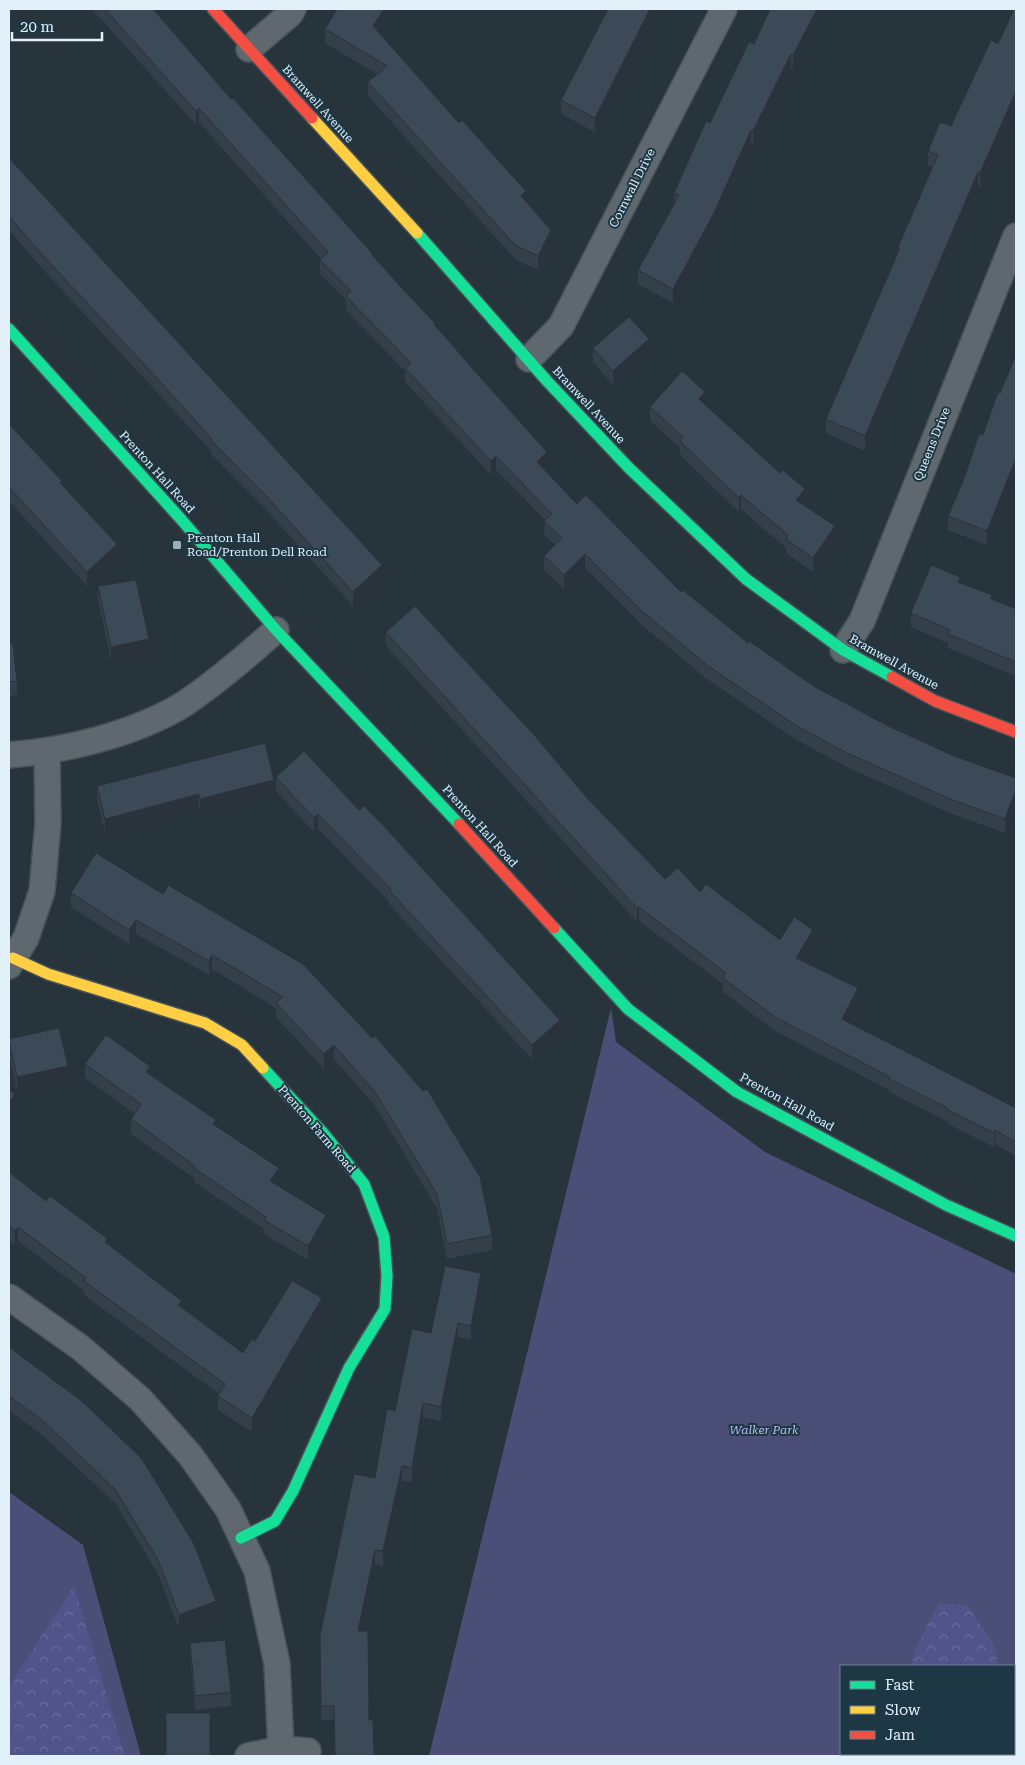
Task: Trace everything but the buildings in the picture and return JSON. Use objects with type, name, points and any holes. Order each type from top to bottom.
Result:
[{"type":"street","name":"Bramwell Avenue","points":[[213,9],[630,468],[746,579],[843,650],[935,701],[1016,732]]},
{"type":"street","points":[[249,49],[290,14],[293,9]]},
{"type":"street","name":"Cornwall Drive","points":[[529,359],[561,326],[724,9]]},
{"type":"street","name":"Queens Drive","points":[[843,650],[862,621],[1016,236]]},
{"type":"street","name":"Prenton Hall Road","points":[[9,329],[180,518],[276,630],[437,799],[628,1009],[737,1092],[946,1205],[1016,1236]]},
{"type":"street","points":[[9,755],[47,752],[132,728],[182,704],[234,667],[276,630]]},
{"type":"street","name":"Prenton Farm Road","points":[[47,752],[48,823],[42,891],[26,938],[11,962],[205,1023],[242,1045],[324,1134],[364,1184],[384,1237],[387,1276],[385,1309],[349,1368],[293,1491],[275,1521],[242,1538]]},
{"type":"street","points":[[9,1297],[81,1348],[140,1399],[190,1455],[228,1509],[257,1571],[278,1664],[281,1749]]},
{"type":"street","points":[[248,1756],[281,1749],[308,1752]]},
{"type":"green space","name":"Walker Park","points":[[611,1008],[616,1042],[765,1152],[1016,1274],[1016,1756],[429,1756]]},
{"type":"green space","points":[[9,1492],[83,1545],[141,1756],[9,1756]]},
{"type":"green space","points":[[74,1586],[125,1756],[9,1756],[9,1686]]},
{"type":"green space","points":[[939,1603],[968,1606],[994,1645],[998,1665],[911,1665],[914,1651]]},
{"type":"traffic: fast","points":[[417,233],[547,381],[629,468],[746,579],[843,650],[892,677]]},
{"type":"traffic: fast","points":[[9,329],[180,518],[276,630],[459,824]]},
{"type":"traffic: fast","points":[[554,928],[628,1009],[737,1092],[946,1205],[1016,1236]]},
{"type":"traffic: fast","points":[[241,1538],[275,1521],[293,1491],[349,1368],[385,1309],[387,1276],[384,1237],[364,1184],[324,1134],[263,1068]]},
{"type":"traffic: slow","points":[[312,118],[417,233]]},
{"type":"traffic: slow","points":[[13,958],[48,974],[205,1023],[242,1045],[263,1068]]},
{"type":"traffic: jam","points":[[213,9],[312,118]]},
{"type":"traffic: jam","points":[[892,677],[935,701],[1016,732]]},
{"type":"traffic: jam","points":[[459,824],[554,928]]},
{"type":"place","name":"Prenton Hall Road/Prenton Dell Road","points":[[177,545]]}]
